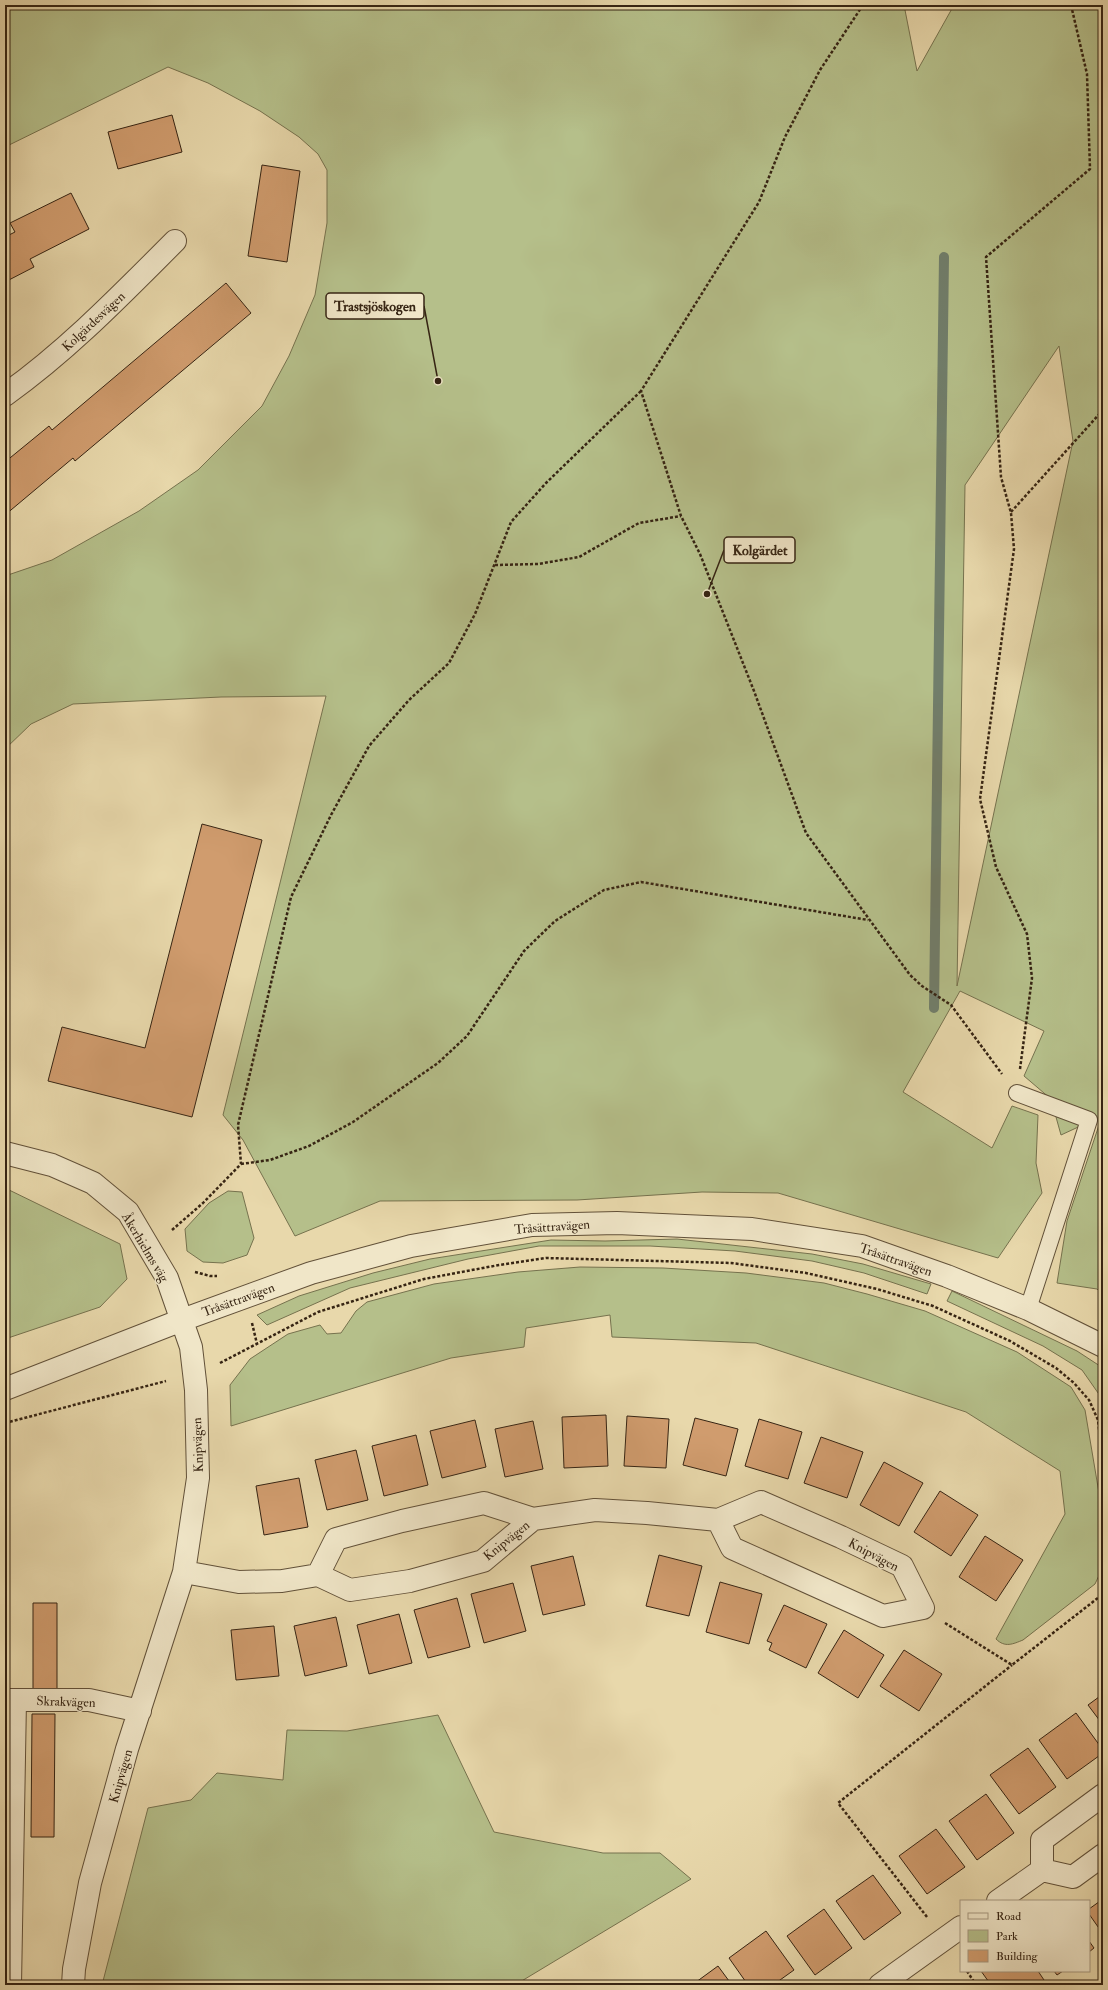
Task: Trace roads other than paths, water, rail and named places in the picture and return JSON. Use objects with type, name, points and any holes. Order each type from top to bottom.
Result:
[{"type":"street","name":"Kolgärdesvägen","points":[[5,395],[40,370],[90,325],[175,241]]},
{"type":"street","name":"Åkerhielms väg","points":[[5,1152],[52,1165],[93,1183],[128,1212],[167,1278],[182,1320]]},
{"type":"street","name":"Tråsättravägen","points":[[5,1389],[182,1320],[311,1273],[411,1246],[532,1225],[617,1223],[752,1229],[862,1246],[947,1276],[1028,1309],[1103,1346]]},
{"type":"street","name":"Knipvägen","points":[[73,1985],[74,1969],[90,1883],[115,1791],[184,1572],[198,1478],[194,1372],[191,1347],[182,1320]]},
{"type":"street","name":"Knipvägen","points":[[533,1519],[483,1561],[410,1581],[350,1590],[318,1575],[336,1539],[402,1521],[484,1503],[533,1519],[595,1510],[647,1513],[718,1520],[761,1502],[834,1533],[902,1566],[923,1608],[883,1616],[732,1548],[718,1520]]},
{"type":"street","points":[[184,1572],[239,1582],[282,1581],[318,1575]]},
{"type":"street","name":"Skrakvägen","points":[[8,1982],[10,1700],[89,1700],[140,1711]]},
{"type":"street","points":[[1042,1870],[1042,1840],[1103,1794]]},
{"type":"street","points":[[999,1900],[1042,1870],[1073,1877],[1103,1855]]},
{"type":"street","points":[[880,1985],[953,1933]]},
{"type":"lane","points":[[1017,1093],[1090,1120],[1028,1309]]},
{"type":"waterway","points":[[934,1008],[944,257]]},
{"type":"place","name":"Trastsjöskogen","points":[[438,381]]},
{"type":"place","name":"Kolgärdet","points":[[707,594]]}]
